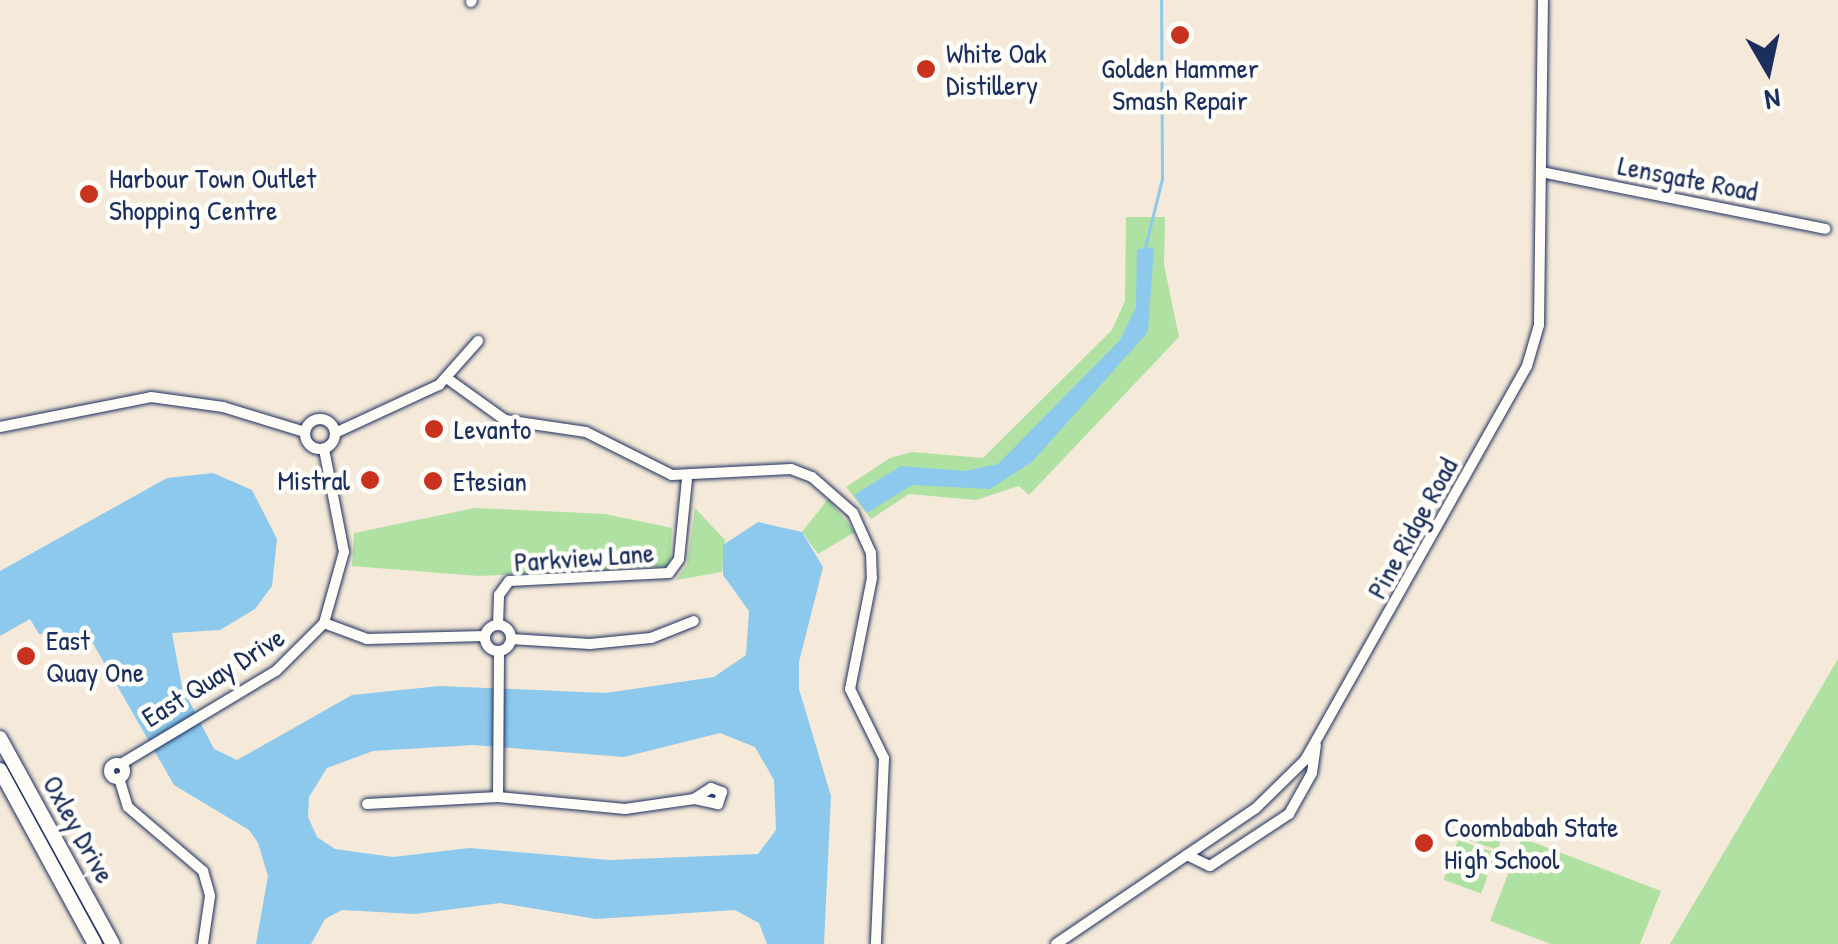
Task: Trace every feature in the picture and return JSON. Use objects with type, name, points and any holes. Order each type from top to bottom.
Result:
[{"type":"main road","name":"Oxley Drive","points":[[0,738],[113,944]]},
{"type":"main road","name":"Oxley Drive","points":[[0,770],[96,944]]},
{"type":"street","name":"Pine Ridge Road","points":[[1056,944],[1274,794],[1316,744],[1534,349],[1542,0]]},
{"type":"street","name":"Lensgate Road","points":[[1541,172],[1826,229]]},
{"type":"street","points":[[305,432],[309,444],[324,448],[335,433],[383,416],[448,379],[478,342]]},
{"type":"street","points":[[448,379],[505,420],[586,432],[688,479],[791,470],[838,496],[863,529],[872,578],[850,689],[884,758],[876,944]]},
{"type":"street","points":[[0,427],[150,397],[223,407],[305,432]]},
{"type":"street","points":[[305,432],[319,419],[335,433]]},
{"type":"street","name":"East Quay Drive","points":[[203,944],[210,896],[203,872],[128,807],[119,778],[121,764],[141,748],[291,660],[324,623],[344,552],[324,448]]},
{"type":"street","name":"Parkview Lane","points":[[498,624],[498,595],[509,581],[670,573],[679,560],[688,479]]},
{"type":"street","points":[[324,623],[367,639],[484,636],[498,624],[511,639],[590,644],[650,638],[694,621]]},
{"type":"street","points":[[484,636],[499,650],[498,797]]},
{"type":"street","points":[[499,650],[511,639]]},
{"type":"street","points":[[1187,855],[1210,866],[1289,814],[1312,773],[1316,744]]},
{"type":"street","points":[[1274,794],[1286,792],[1294,801]]},
{"type":"street","points":[[367,804],[498,797],[625,809],[694,799]]},
{"type":"green space","points":[[1126,217],[1165,217],[1164,265],[1179,337],[1029,495],[1019,486],[976,500],[909,494],[871,519],[846,487],[890,458],[912,452],[983,458],[1112,330],[1125,301]]},
{"type":"green space","points":[[828,499],[855,532],[818,554],[802,532]]},
{"type":"green space","points":[[475,508],[605,514],[672,528],[670,566],[479,576],[352,566],[354,533]]},
{"type":"green space","points":[[695,508],[725,540],[722,572],[676,580],[687,565]]},
{"type":"green space","points":[[1838,659],[1838,944],[1670,944]]},
{"type":"green space","points":[[1466,819],[1504,832],[1498,850],[1460,837]]},
{"type":"green space","points":[[1522,838],[1661,891],[1640,944],[1551,944],[1490,921]]},
{"type":"green space","points":[[1458,840],[1496,853],[1490,871],[1452,858]]},
{"type":"green space","points":[[1450,862],[1488,876],[1481,894],[1444,880]]},
{"type":"water","points":[[1154,247],[1148,332],[1032,462],[990,489],[912,485],[867,513],[854,495],[901,466],[965,471],[998,464],[1120,340],[1136,307],[1137,249]]},
{"type":"water","points":[[213,473],[252,490],[277,539],[272,586],[255,609],[220,630],[172,633],[182,687],[214,749],[237,760],[352,695],[440,686],[606,693],[714,677],[746,655],[749,611],[723,575],[723,545],[758,522],[802,532],[823,567],[799,662],[799,689],[831,796],[824,944],[767,944],[759,923],[735,910],[596,919],[500,903],[415,914],[342,910],[325,919],[311,944],[256,944],[268,876],[258,843],[249,830],[174,785],[87,633],[70,642],[57,632],[39,634],[30,619],[0,636],[0,571],[167,478]],"holes":[[[720,733],[755,747],[774,780],[776,830],[758,854],[610,860],[469,848],[393,857],[335,849],[317,837],[308,817],[309,797],[327,768],[373,751],[474,745],[624,757]]]},
{"type":"waterway","points":[[1145,248],[1162,179],[1161,0]]},
{"type":"place","name":"Golden Hammer Smash Repair","points":[[1180,35]]},
{"type":"place","name":"White Oak Distillery","points":[[926,69]]},
{"type":"place","name":"Harbour Town Outlet Shopping Centre","points":[[89,194]]},
{"type":"place","name":"Levanto","points":[[434,429]]},
{"type":"place","name":"Mistral","points":[[370,480]]},
{"type":"place","name":"Etesian","points":[[433,481]]},
{"type":"place","name":"East Quay One","points":[[26,656]]},
{"type":"place","name":"Coombabah State High School","points":[[1424,843]]}]
